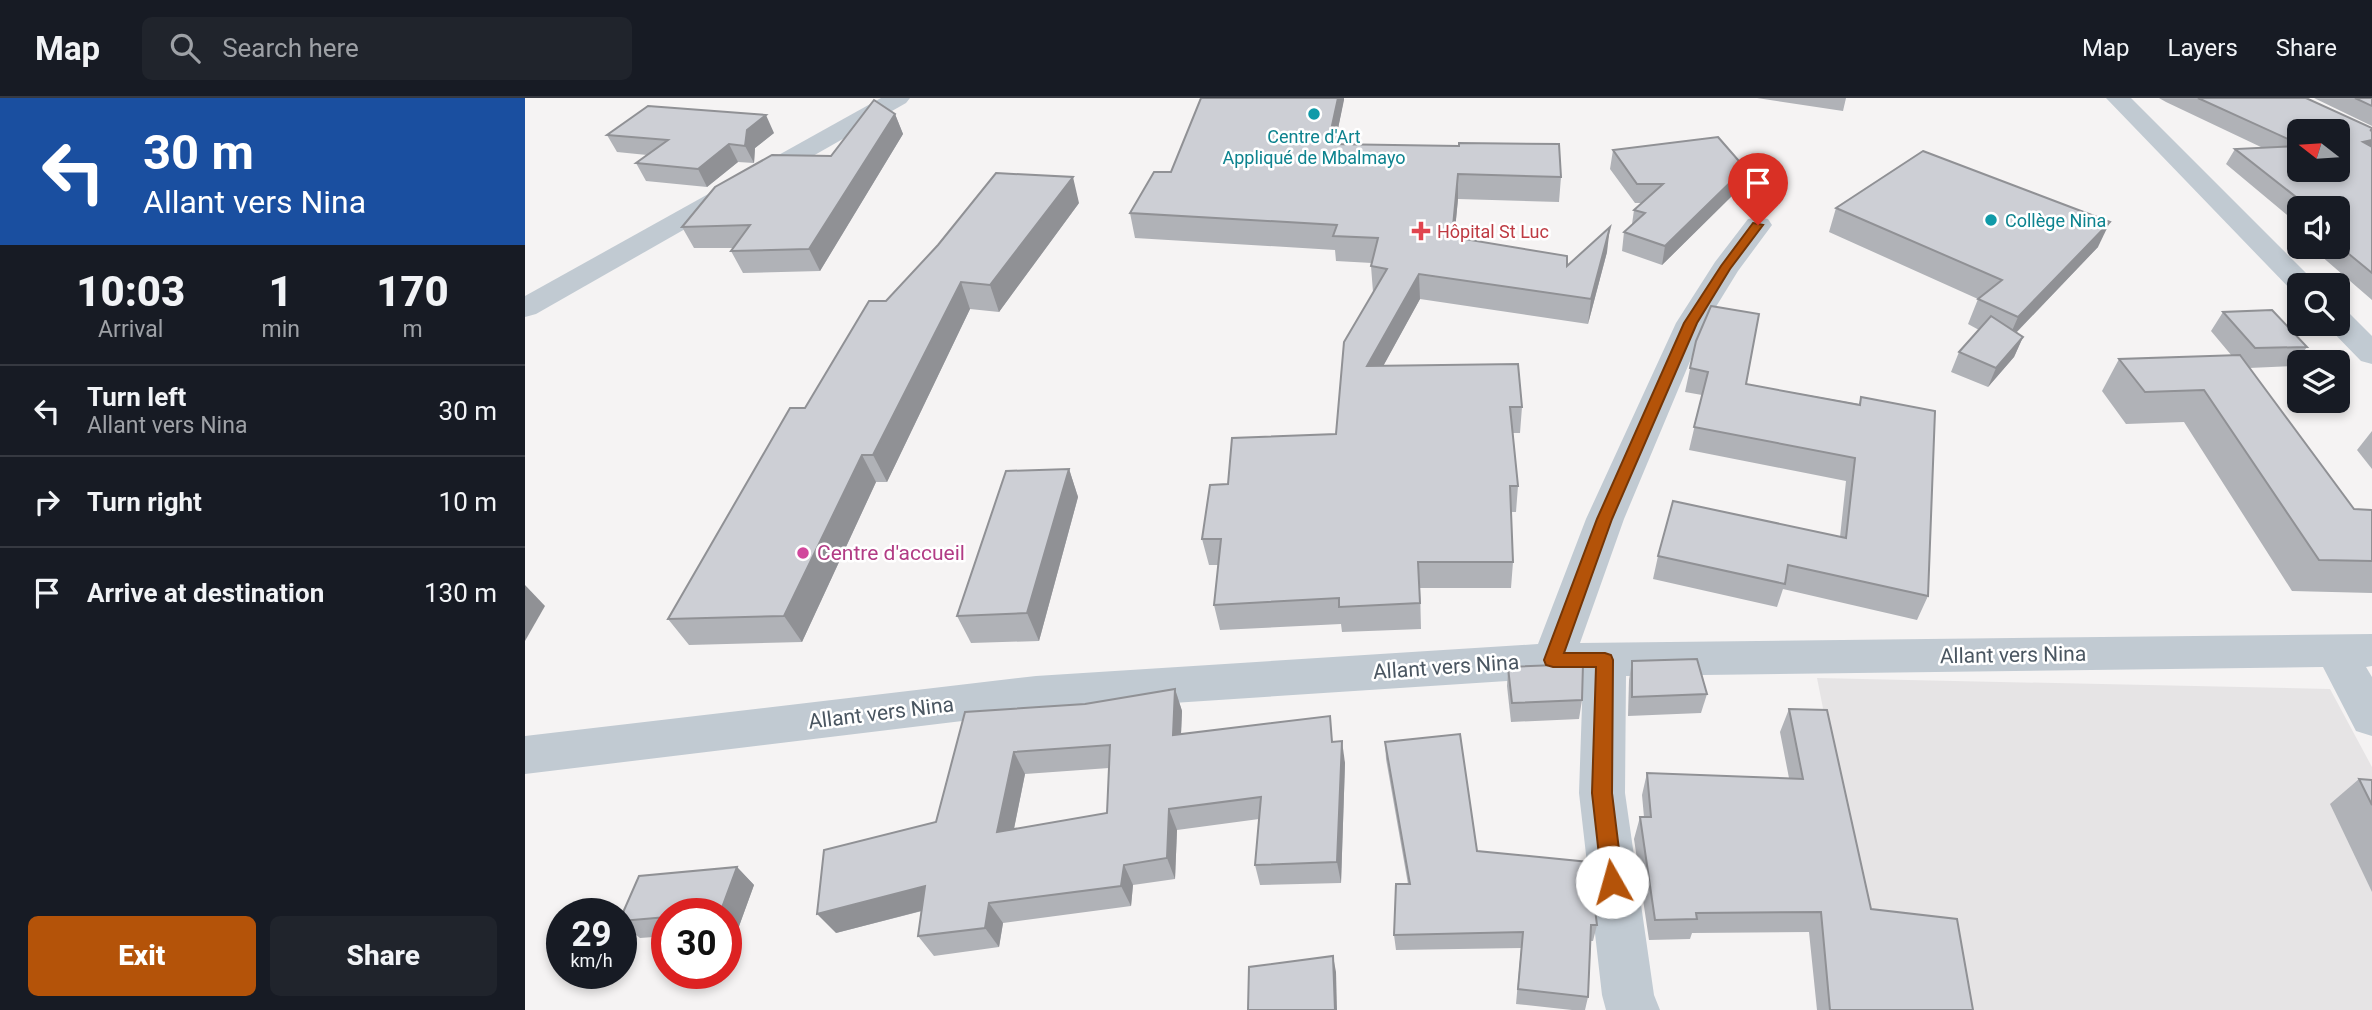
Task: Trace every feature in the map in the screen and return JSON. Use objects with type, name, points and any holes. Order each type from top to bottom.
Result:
[{"type":"street","points":[[525,308],[898,98]]},
{"type":"street","points":[[2118,98],[2291,273]]},
{"type":"street","points":[[1553,660],[1605,519],[1691,323],[1725,268],[1758,225]]},
{"type":"street","points":[[2350,332],[2372,354]]},
{"type":"street","points":[[2354,651],[2372,718]]},
{"type":"street","name":"Allant vers Nina","points":[[525,755],[1036,694],[1553,660],[2354,651]]},
{"type":"street","points":[[1605,660],[1602,793],[1628,995],[1633,1010]]},
{"type":"shaded area","points":[[1817,678],[2330,689],[2372,767],[2372,1010],[1877,1010],[1867,930]]},
{"type":"building","points":[[1201,98],[1338,98],[1328,144],[1559,144],[1561,177],[1458,174],[1452,237],[1567,256],[1567,266],[1610,227],[1591,299],[1419,274],[1367,366],[1518,364],[1522,407],[1510,407],[1518,486],[1510,486],[1513,562],[1418,562],[1420,603],[1339,607],[1339,598],[1214,605],[1221,539],[1202,539],[1210,485],[1228,484],[1232,438],[1336,434],[1344,342],[1387,269],[1371,266],[1378,238],[1333,236],[1337,225],[1130,213],[1154,172],[1171,172]]},
{"type":"building","points":[[2198,98],[2306,98],[2372,128],[2372,140],[2363,142],[2372,147],[2372,273],[2350,255],[2350,196],[2295,196],[2235,149],[2287,147],[2287,182],[2350,182],[2350,119],[2287,119],[2287,139]]},
{"type":"building","points":[[2355,98],[2372,98],[2372,106]]},
{"type":"building","points":[[874,100],[895,114],[809,249],[731,251],[750,225],[682,227],[715,187],[772,155],[831,156]]},
{"type":"building","points":[[648,106],[766,115],[747,130],[745,146],[729,144],[698,169],[636,163],[668,140],[607,135]]},
{"type":"building","points":[[1718,137],[1745,168],[1665,246],[1624,232],[1645,213],[1634,210],[1663,184],[1637,184],[1613,150]]},
{"type":"building","points":[[1923,151],[2110,222],[2018,317],[1978,299],[2002,280],[1836,208]]},
{"type":"building","points":[[996,173],[1073,177],[990,285],[961,282],[873,455],[862,455],[784,616],[668,619],[790,408],[805,408],[869,301],[886,301],[938,245]]},
{"type":"building","points":[[1711,306],[1759,314],[1746,384],[1860,405],[1861,397],[1935,411],[1928,596],[1788,565],[1785,584],[1658,556],[1673,501],[1846,538],[1855,458],[1694,427],[1708,372],[1690,368],[1696,341]]},
{"type":"building","points":[[2272,310],[2287,326],[2287,336],[2297,336],[2307,347],[2255,348],[2223,312]]},
{"type":"building","points":[[1991,316],[2023,337],[1996,368],[1959,352]]},
{"type":"building","points":[[2240,355],[2354,509],[2372,510],[2372,561],[2319,560],[2204,390],[2145,392],[2119,359]]},
{"type":"building","points":[[1069,469],[1027,613],[957,616],[1006,471]]},
{"type":"building","points":[[1697,659],[1707,694],[1632,697],[1632,661]]},
{"type":"building","points":[[1583,664],[1582,700],[1512,703],[1508,667]]},
{"type":"building","points":[[1175,689],[1173,735],[1330,716],[1332,742],[1342,741],[1337,862],[1255,865],[1261,797],[1169,809],[1167,858],[1124,865],[1121,886],[989,903],[985,928],[918,936],[925,886],[817,914],[824,850],[936,822],[965,712],[1085,704]],"holes":[[[1110,745],[1107,813],[997,832],[1014,752]]]},
{"type":"building","points":[[1789,709],[1827,710],[1871,909],[1957,919],[1973,1010],[1830,1010],[1821,912],[1696,913],[1697,919],[1655,920],[1640,817],[1651,817],[1647,773],[1803,779]]},
{"type":"building","points":[[1460,734],[1477,851],[1589,862],[1597,925],[1591,925],[1588,997],[1518,989],[1523,932],[1394,935],[1396,884],[1410,884],[1385,742]]},
{"type":"building","points":[[2359,779],[2372,780],[2372,805]]},
{"type":"building","points":[[737,867],[726,898],[651,898],[651,918],[637,920],[637,898],[629,898],[639,876]]},
{"type":"building","points":[[1333,956],[1335,1010],[1248,1010],[1249,967]]},
{"type":"place","name":"Centre d'Art Appliqué de Mbalmayo","points":[[1314,114]]},
{"type":"place","name":"Collège Nina","points":[[1991,220]]},
{"type":"place","name":"Hôpital St Luc","points":[[1421,231]]},
{"type":"place","name":"Centre d'accueil","points":[[803,553]]},
{"type":"route","points":[[1612,882],[1602,793],[1605,660],[1553,660],[1605,519],[1691,323],[1725,268],[1758,225]]}]
